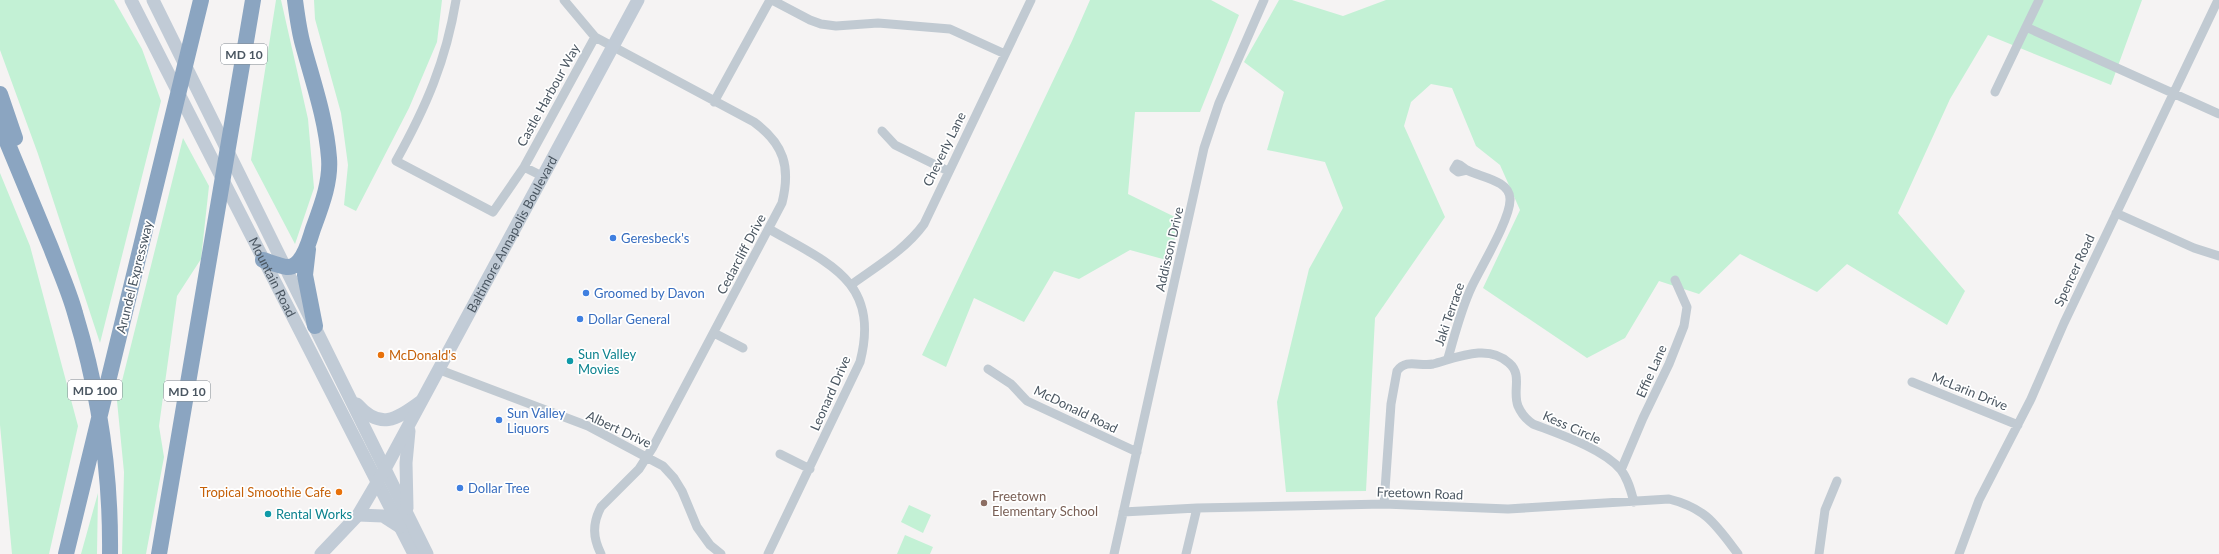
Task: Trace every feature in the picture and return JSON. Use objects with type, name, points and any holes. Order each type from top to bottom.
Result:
[{"type":"highway","name":"Arundel Expressway","points":[[66,554],[201,0]]},
{"type":"highway","name":"MD 10","points":[[159,554],[253,0]]},
{"type":"highway","points":[[263,260],[286,267],[292,266],[298,262],[308,245],[324,199],[329,159],[321,110],[302,43],[295,0]]},
{"type":"highway","points":[[0,94],[45,233]]},
{"type":"highway","name":"MD 100","points":[[0,125],[45,233],[75,312],[94,382],[102,428],[107,474],[110,554]]},
{"type":"highway","points":[[308,245],[305,275],[315,326]]},
{"type":"main road","name":"Mountain Road","points":[[131,0],[414,554]]},
{"type":"main road","name":"Mountain Road","points":[[153,0],[427,554]]},
{"type":"main road","name":"Baltimore Annapolis Boulevard","points":[[321,554],[358,515],[386,469],[638,0]]},
{"type":"main road","points":[[348,394],[368,416],[382,421],[402,416],[425,398]]},
{"type":"main road","points":[[408,514],[406,463],[410,426]]},
{"type":"main road","points":[[358,515],[383,516],[400,527]]},
{"type":"street","name":"Castle Harbour Way","points":[[456,0],[444,59],[416,125],[396,161],[493,212],[524,167],[595,37]]},
{"type":"street","name":"Castle Harbour Way","points":[[564,0],[595,37],[614,47]]},
{"type":"street","points":[[714,102],[771,0],[810,20],[822,24],[836,26],[878,23],[950,29],[1005,54]]},
{"type":"street","name":"Cheverly Lane","points":[[851,285],[898,251],[914,237],[924,224],[1031,0]]},
{"type":"street","name":"Addisson Drive","points":[[1123,512],[1204,148],[1219,103],[1264,0]]},
{"type":"street","points":[[1995,92],[2039,0]]},
{"type":"street","name":"Spencer Road","points":[[1959,554],[1979,500],[2018,425],[2116,213],[2218,0]]},
{"type":"street","points":[[2026,27],[2219,114]]},
{"type":"street","name":"Cedarcliff Drive","points":[[601,554],[595,540],[594,528],[596,516],[600,507],[635,474],[648,457],[769,229],[782,203],[786,186],[785,162],[777,144],[766,131],[754,122],[714,102],[614,47]]},
{"type":"street","points":[[882,131],[895,145],[948,171]]},
{"type":"street","name":"Castle Harbour Way","points":[[524,167],[544,177]]},
{"type":"street","name":"Jaki Terrace","points":[[1384,504],[1394,377],[1403,364],[1432,364],[1448,358],[1471,288],[1493,245],[1510,201],[1508,192],[1500,184],[1467,170]]},
{"type":"street","points":[[2116,213],[2194,248],[2219,256]]},
{"type":"street","name":"Leonard Drive","points":[[768,554],[860,362],[864,346],[864,315],[860,302],[851,285],[840,272],[824,260],[769,229]]},
{"type":"street","name":"Effie Lane","points":[[1621,470],[1643,418],[1660,386],[1684,326],[1686,307],[1675,280]]},
{"type":"street","points":[[714,333],[743,348]]},
{"type":"street","name":"Kess Circle","points":[[1448,358],[1484,353],[1504,359],[1510,363],[1516,375],[1518,406],[1527,419],[1533,424],[1591,448],[1621,470],[1630,488],[1634,502]]},
{"type":"street","name":"McDonald Road","points":[[988,369],[1011,384],[1027,401],[1137,452]]},
{"type":"street","name":"Albert Drive","points":[[440,370],[588,426],[663,466],[674,478],[697,527],[710,544],[721,554]]},
{"type":"street","name":"McLarin Drive","points":[[1912,382],[2018,425]]},
{"type":"street","points":[[780,454],[810,468]]},
{"type":"street","points":[[1819,554],[1825,510],[1837,481]]},
{"type":"street","name":"Freetown Road","points":[[1123,512],[1197,508],[1384,504],[1508,509],[1669,499],[1694,507],[1714,524],[1738,554]]},
{"type":"street","points":[[1186,554],[1197,508]]},
{"type":"street","points":[[1114,554],[1123,512]]},
{"type":"green space","points":[[0,0],[114,0],[142,49],[161,101],[100,343],[38,154],[0,50]]},
{"type":"green space","points":[[276,0],[281,0],[308,119],[314,188],[295,244],[251,160]]},
{"type":"green space","points":[[314,0],[442,0],[437,42],[409,108],[356,211],[344,205],[348,165],[341,113],[315,19]]},
{"type":"green space","points":[[1090,0],[1211,0],[1239,15],[1200,112],[1135,112],[1128,194],[1179,219],[1170,261],[1130,250],[1079,279],[1054,271],[1024,322],[974,298],[946,367],[922,355],[1072,41]]},
{"type":"green space","points":[[1279,0],[1292,0],[1343,16],[1386,0],[2142,0],[2111,85],[1988,35],[1950,99],[1898,213],[1965,291],[1947,325],[1847,264],[1817,292],[1740,254],[1699,294],[1659,281],[1625,338],[1587,358],[1483,288],[1520,210],[1500,165],[1476,146],[1452,88],[1431,84],[1411,102],[1404,126],[1445,217],[1375,318],[1366,491],[1286,492],[1277,402],[1309,269],[1343,208],[1325,162],[1267,150],[1284,92],[1244,62]]},
{"type":"green space","points":[[183,138],[209,186],[201,259],[177,296],[159,426],[164,457],[146,554],[122,554],[124,472],[117,401]]},
{"type":"green space","points":[[0,173],[30,246],[78,426],[49,554],[12,554],[0,425]]},
{"type":"green space","points":[[98,493],[97,554],[81,554]]},
{"type":"green space","points":[[909,505],[931,515],[923,533],[901,522]]},
{"type":"green space","points":[[905,535],[933,547],[930,554],[897,554]]},
{"type":"place","name":"Geresbeck's","points":[[613,238]]},
{"type":"place","name":"Groomed by Davon","points":[[586,293]]},
{"type":"place","name":"Dollar General","points":[[580,319]]},
{"type":"place","name":"McDonald's","points":[[381,355]]},
{"type":"place","name":"Sun Valley Movies","points":[[570,361]]},
{"type":"place","name":"Sun Valley Liquors","points":[[499,420]]},
{"type":"place","name":"Dollar Tree","points":[[460,488]]},
{"type":"place","name":"Tropical Smoothie Cafe","points":[[339,492]]},
{"type":"place","name":"Freetown Elementary School","points":[[984,503]]},
{"type":"place","name":"Rental Works","points":[[268,514]]}]
